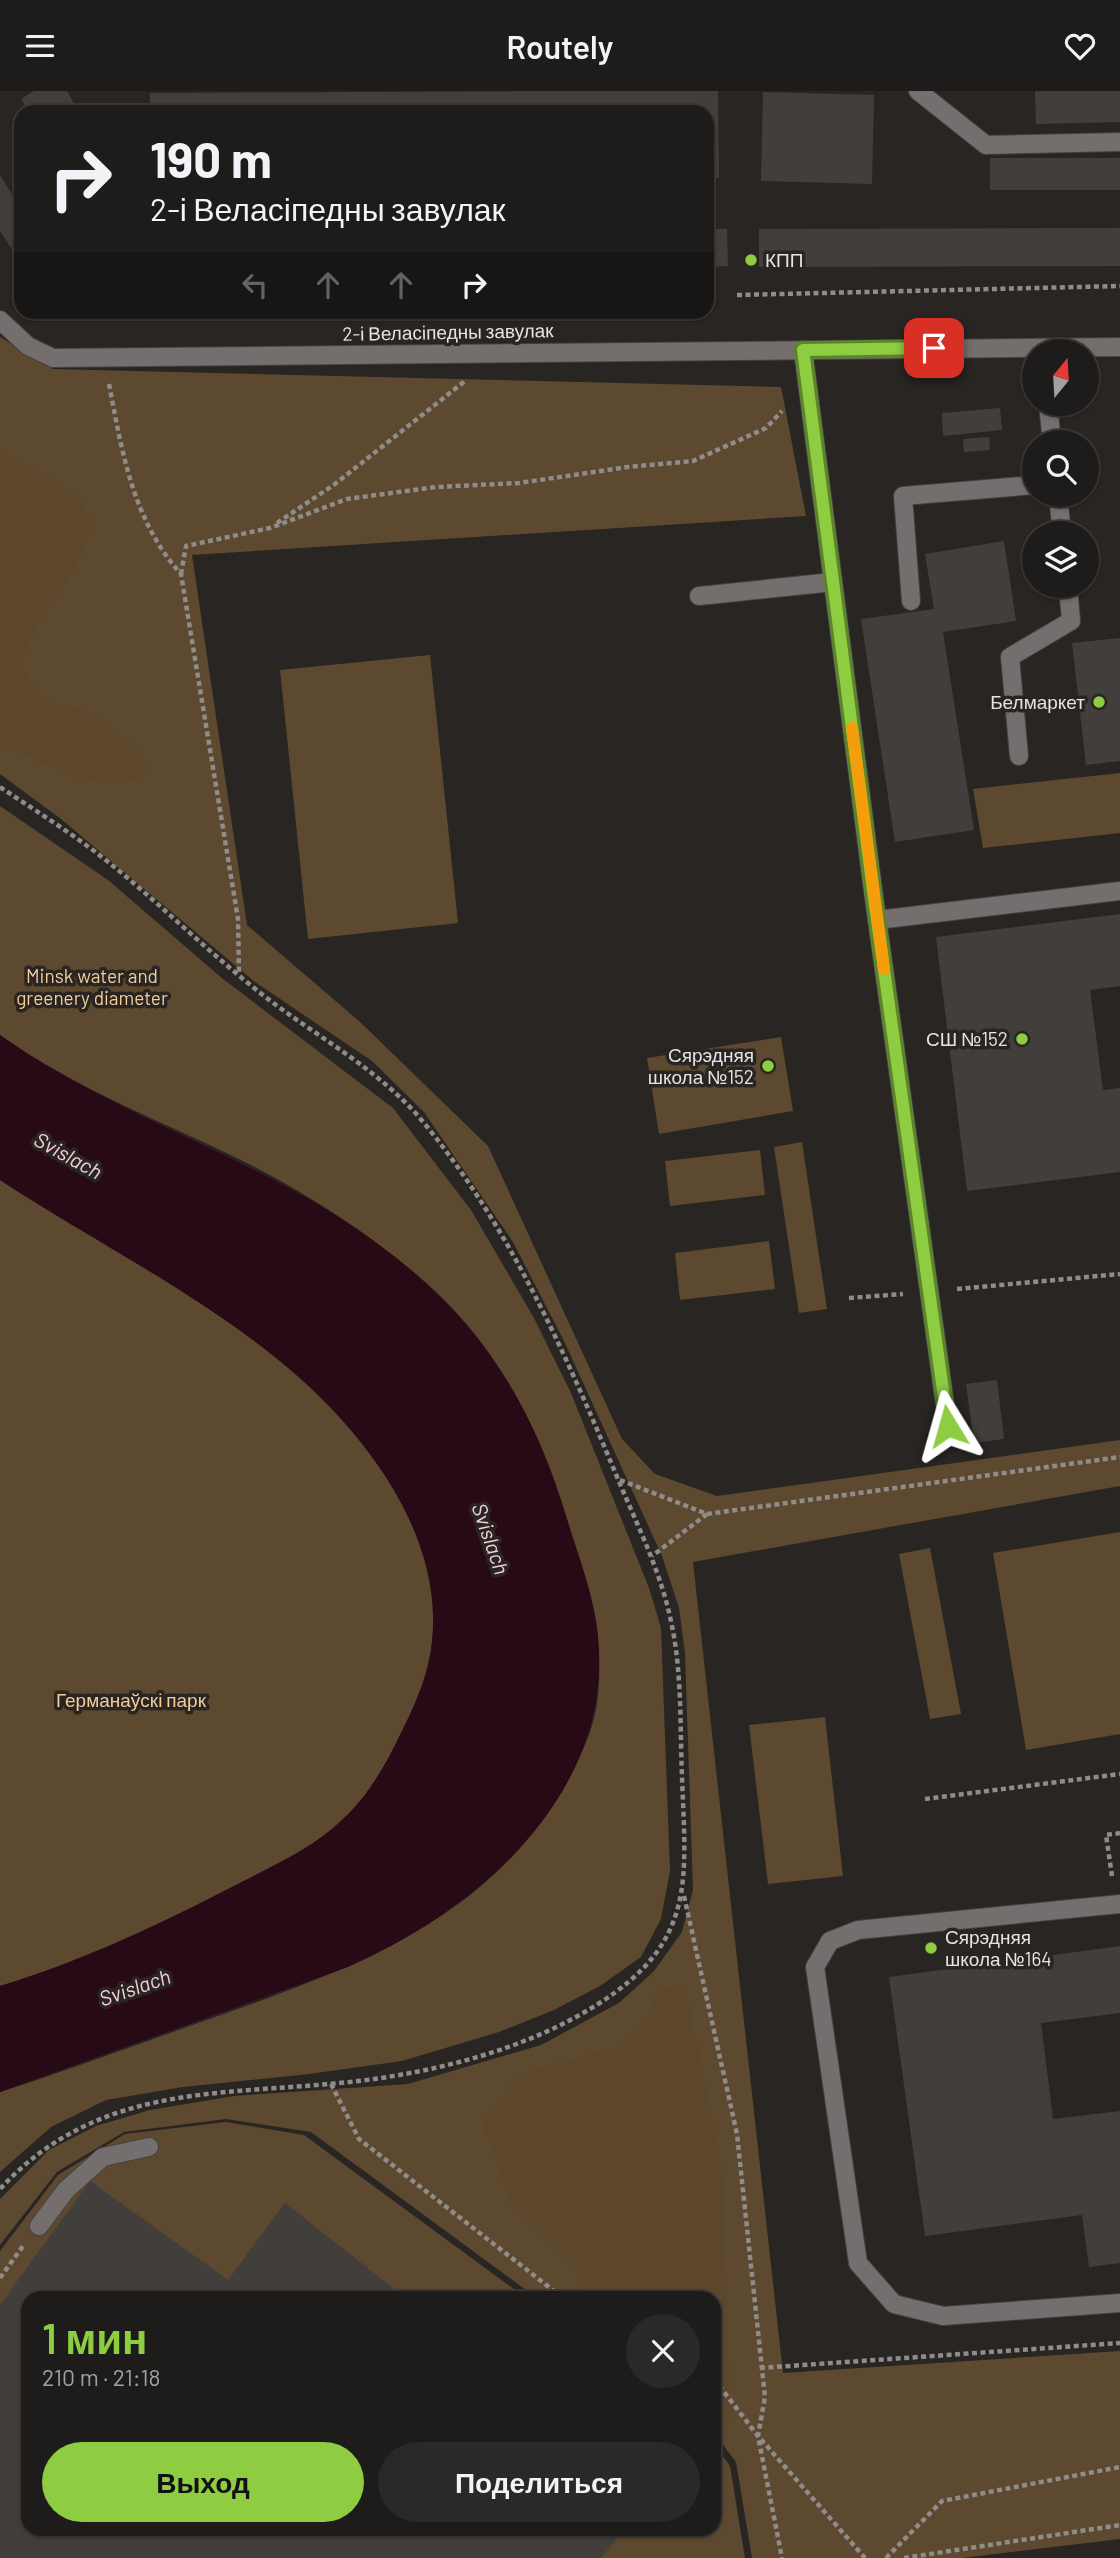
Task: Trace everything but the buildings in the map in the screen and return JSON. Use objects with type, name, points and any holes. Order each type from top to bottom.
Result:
[{"type":"lane","points":[[918,91],[986,145],[1120,142]]},
{"type":"lane","name":"2-і Веласіпедны завулак","points":[[0,320],[28,346],[53,358],[1022,350]]},
{"type":"lane","name":"2-і Веласіпедны завулак","points":[[1099,348],[1120,347]]},
{"type":"lane","points":[[803,350],[877,920],[948,1426]]},
{"type":"lane","points":[[911,601],[903,496],[1022,486]]},
{"type":"lane","points":[[699,596],[833,582]]},
{"type":"lane","points":[[1020,756],[1010,657],[1071,621],[1069,598]]},
{"type":"lane","points":[[877,920],[1120,891]]},
{"type":"lane","points":[[1118,1905],[858,1930],[830,1941],[815,1967],[858,2263],[894,2304],[943,2316],[1120,2303]]},
{"type":"lane","points":[[39,2226],[66,2190],[103,2157],[149,2147]]},
{"type":"path","points":[[737,295],[1120,286]]},
{"type":"path","points":[[104,359],[128,479],[161,552],[181,574]]},
{"type":"path","points":[[270,528],[335,484],[468,379]]},
{"type":"path","points":[[239,974],[238,919],[181,574],[186,546],[270,528],[347,499],[436,487],[519,483],[628,467],[693,461],[766,428],[808,382]]},
{"type":"path","points":[[0,787],[108,862],[239,974],[375,1075],[430,1130],[494,1220],[574,1373],[652,1556],[674,1631],[684,1827],[683,1893],[737,2134],[765,2397],[758,2436],[782,2558]]},
{"type":"path","points":[[849,1299],[1120,1273]]},
{"type":"path","points":[[618,1480],[707,1514],[1120,1457]]},
{"type":"path","points":[[652,1556],[707,1514]]},
{"type":"path","points":[[925,1799],[1120,1774]]},
{"type":"path","points":[[1118,1905],[1106,1835],[1120,1833]]},
{"type":"path","points":[[0,2189],[37,2154],[70,2130],[108,2113],[197,2096],[331,2084],[447,2065],[507,2046],[575,2018],[624,1986],[647,1965],[674,1925],[683,1893]]},
{"type":"path","points":[[331,2084],[359,2139],[554,2291]]},
{"type":"path","points":[[0,2278],[39,2226]]},
{"type":"path","points":[[760,2368],[1120,2343]]},
{"type":"path","points":[[721,2388],[758,2436],[865,2558]]},
{"type":"path","points":[[886,2558],[942,2501],[1120,2467]]},
{"type":"path","points":[[904,2558],[1120,2525]]},
{"type":"green space","points":[[0,337],[53,369],[781,387],[806,516],[192,555],[247,925],[359,1021],[488,1146],[622,1439],[655,1474],[717,1496],[1120,1440],[1120,1486],[693,1562],[783,2373],[1120,2351],[1120,2539],[962,2558],[752,2558],[736,2462],[721,2442],[721,2291],[527,2291],[311,2132],[226,2119],[124,2132],[57,2172],[0,2245],[0,2199],[49,2150],[96,2126],[150,2110],[234,2096],[408,2084],[541,2045],[619,2003],[654,1971],[682,1932],[693,1890],[685,1653],[679,1608],[662,1556],[564,1341],[513,1242],[424,1112],[372,1061],[255,982],[61,819],[0,774]]},
{"type":"green space","points":[[430,655],[458,923],[308,939],[280,670]]},
{"type":"green space","points":[[1120,773],[1120,833],[983,848],[973,789]]},
{"type":"green space","name":"Minsk water and greenery diameter","points":[[0,806],[108,880],[223,979],[393,1108],[471,1210],[534,1318],[571,1393],[649,1588],[661,1628],[670,1871],[661,1919],[641,1957],[600,1986],[554,2010],[499,2032],[402,2061],[183,2087],[106,2100],[51,2127],[0,2172],[0,2092],[241,2008],[347,1967],[398,1942],[445,1913],[489,1879],[528,1838],[562,1790],[579,1759],[595,1715],[599,1662],[594,1622],[580,1563],[562,1504],[533,1430],[496,1363],[446,1302],[377,1243],[294,1189],[251,1165],[60,1073],[0,1035]]},
{"type":"green space","points":[[781,1037],[793,1111],[659,1134],[647,1058]]},
{"type":"green space","points":[[802,1142],[827,1309],[799,1313],[774,1147]]},
{"type":"green space","points":[[760,1150],[765,1195],[670,1206],[665,1161]]},
{"type":"green space","name":"Германаўскі парк","points":[[0,1180],[170,1284],[254,1340],[326,1403],[370,1454],[406,1512],[428,1575],[433,1608],[430,1654],[412,1710],[377,1778],[361,1800],[332,1829],[306,1848],[150,1928],[61,1965],[0,1986]]},
{"type":"green space","points":[[769,1241],[775,1289],[680,1300],[675,1253]]},
{"type":"green space","points":[[1120,1532],[1120,1734],[1026,1750],[993,1553]]},
{"type":"green space","points":[[930,1548],[961,1714],[930,1719],[899,1554]]},
{"type":"green space","points":[[825,1717],[843,1876],[768,1884],[749,1725]]},
{"type":"green space","points":[[226,2122],[304,2135],[516,2291],[21,2291],[21,2536],[721,2536],[721,2454],[730,2466],[745,2558],[0,2558],[0,2251],[58,2175],[125,2134]]},
{"type":"shaded area","points":[[0,453],[27,465],[79,498],[91,520],[80,557],[31,637],[22,668],[44,701],[77,708],[140,750],[146,766],[141,778],[123,782],[86,779],[50,766],[0,741]]},
{"type":"shaded area","points":[[685,1986],[722,2172],[730,2423],[721,2417],[721,2291],[586,2291],[571,2260],[514,2208],[482,2122],[523,2073],[615,2048],[647,2020],[658,1989]]},
{"type":"water","name":"Svislach","points":[[0,1035],[93,1091],[241,1163],[337,1216],[382,1247],[447,1304],[474,1334],[498,1367],[537,1438],[553,1477],[588,1584],[599,1650],[595,1704],[580,1755],[556,1802],[523,1844],[485,1882],[441,1915],[395,1944],[348,1967],[0,2092],[0,1986],[91,1953],[207,1900],[306,1848],[352,1810],[384,1767],[417,1699],[430,1654],[433,1608],[419,1543],[406,1512],[370,1454],[326,1403],[254,1340],[170,1284],[0,1180]]},
{"type":"slow traffic","points":[[852,728],[884,969]]},
{"type":"place","name":"КПП","points":[[751,260]]},
{"type":"place","name":"Белмаркет","points":[[1099,702]]},
{"type":"place","name":"СШ №152","points":[[1022,1039]]},
{"type":"place","name":"Сярэдняя школа №152","points":[[768,1066]]},
{"type":"place","name":"Сярэдняя школа №164","points":[[931,1948]]},
{"type":"route","points":[[934,348],[803,350],[874,898],[948,1426]]}]
